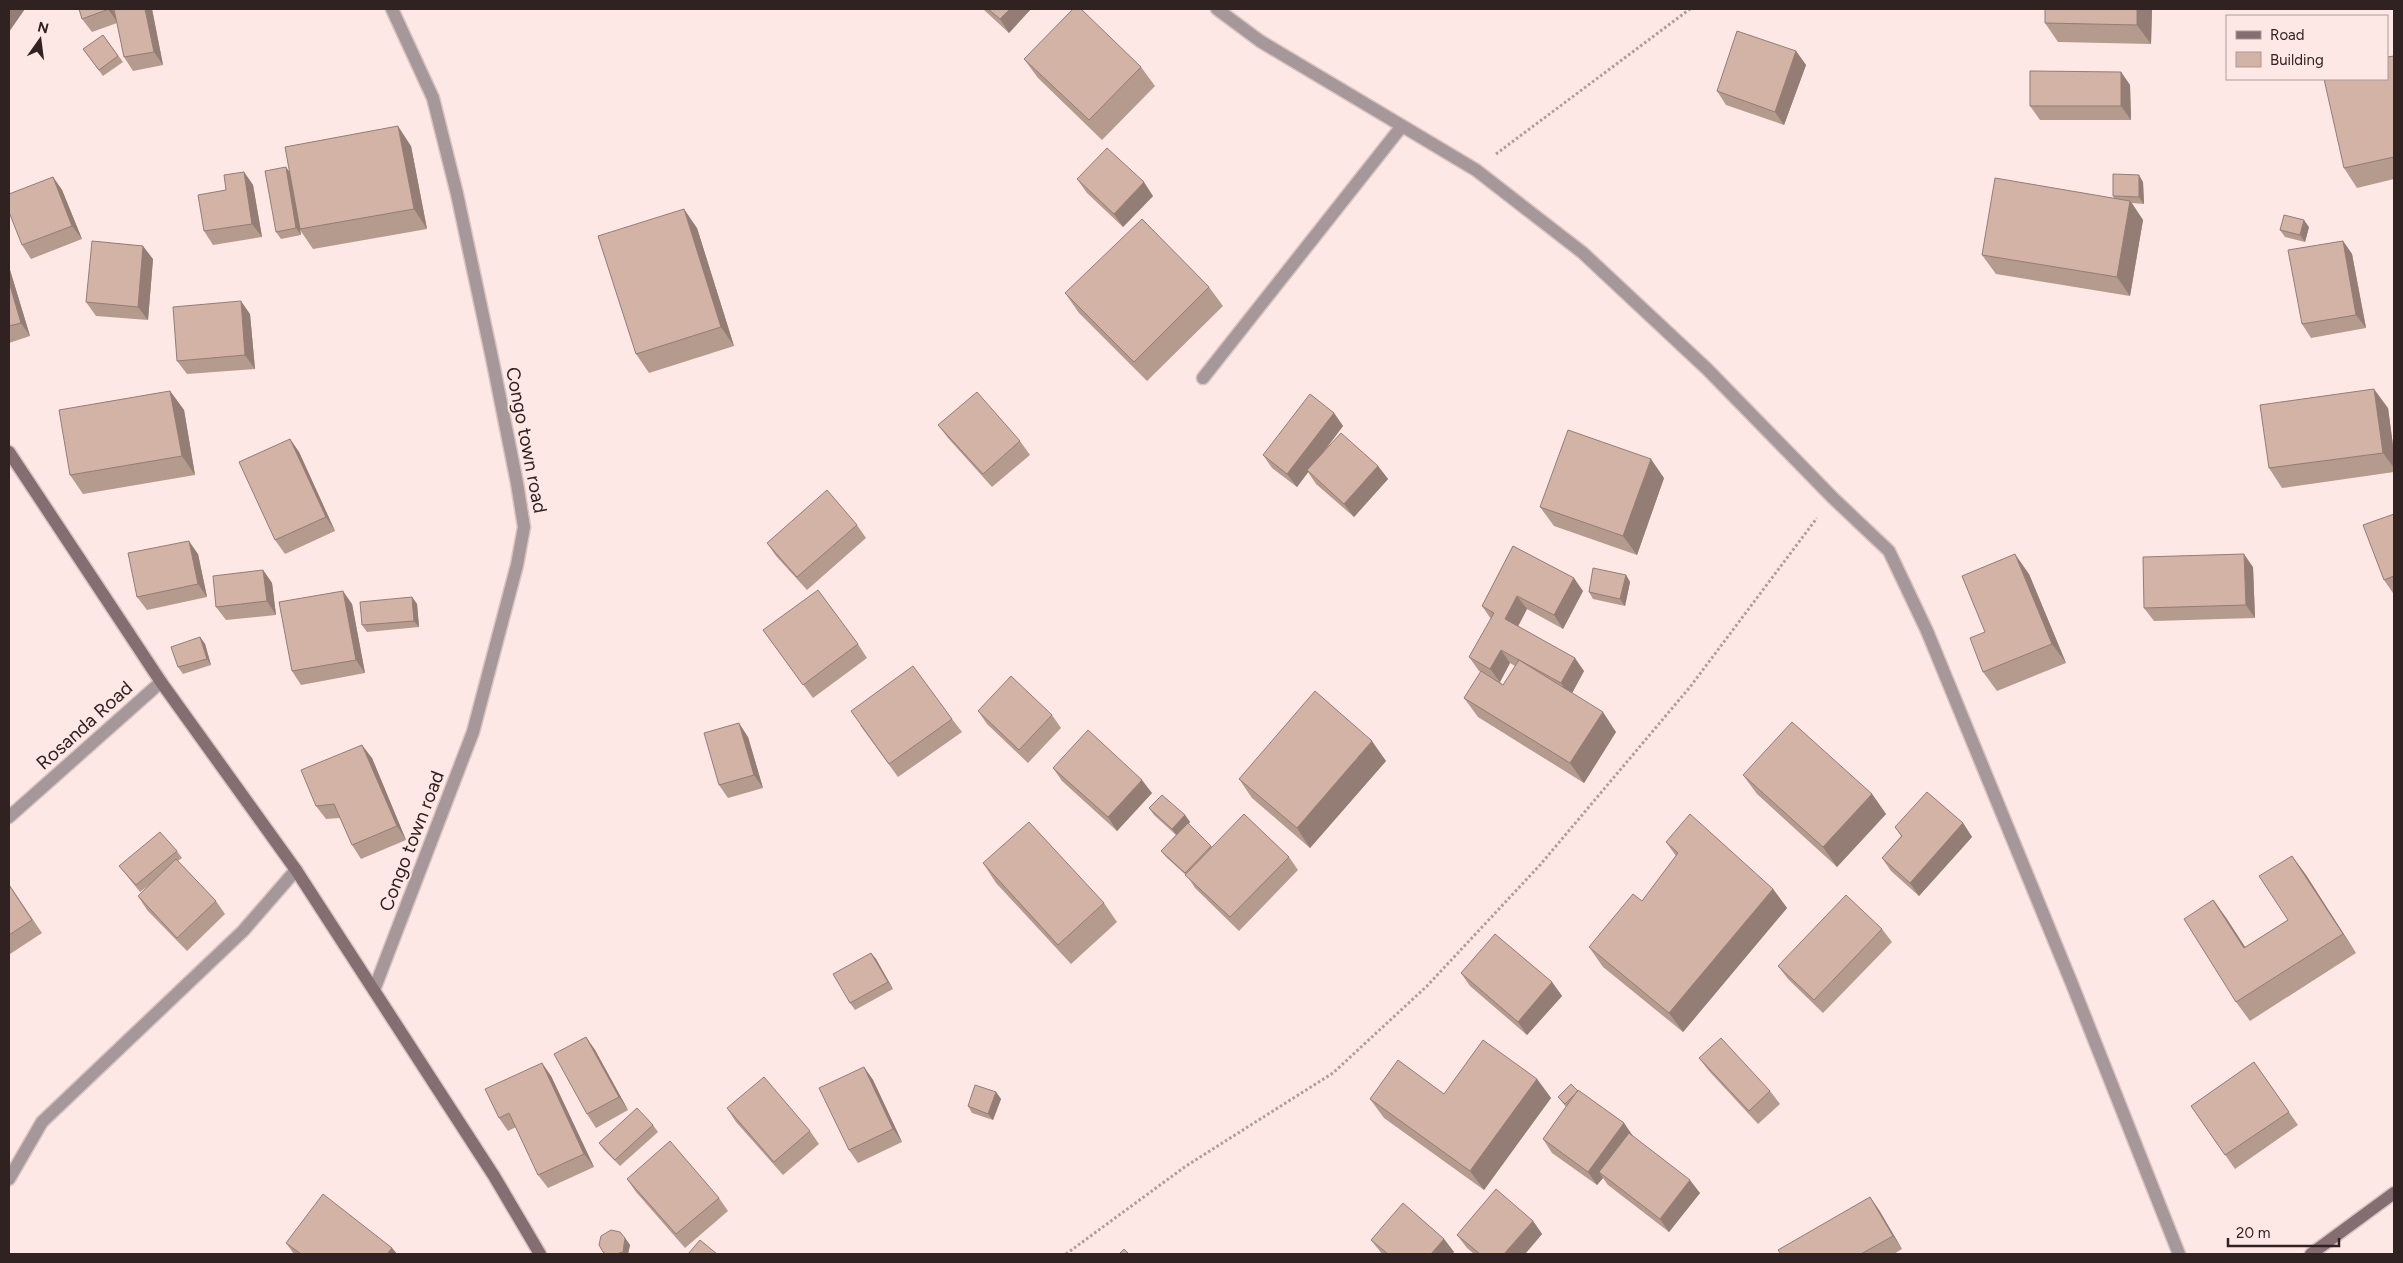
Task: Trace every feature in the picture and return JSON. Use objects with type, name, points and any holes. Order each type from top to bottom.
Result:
[{"type":"main road","points":[[11,458],[161,682],[296,870],[494,1176],[540,1254]]},
{"type":"main road","points":[[2311,1254],[2394,1193]]},
{"type":"street","name":"Congo town road","points":[[374,990],[473,732],[524,527],[518,484],[492,358],[457,194],[433,98],[392,9]]},
{"type":"street","points":[[1217,9],[1260,41],[1476,170],[1583,253],[1707,369],[1833,498],[1889,551],[1927,631],[2072,984],[2179,1254]]},
{"type":"street","points":[[1203,378],[1402,126]]},
{"type":"street","name":"Rosanda Road","points":[[9,817],[161,682]]},
{"type":"street","points":[[9,1178],[42,1122],[243,931],[296,870]]},
{"type":"path","points":[[1476,170],[1690,9]]},
{"type":"path","points":[[1066,1254],[1186,1166],[1333,1073],[1427,986],[1540,865],[1690,687],[1833,498]]},
{"type":"building","points":[[79,9],[109,9],[82,19]]},
{"type":"building","points":[[114,9],[145,9],[154,52],[124,57]]},
{"type":"building","points":[[988,9],[1010,9],[1000,19]]},
{"type":"building","points":[[1073,9],[1081,9],[1141,67],[1089,120],[1024,59]]},
{"type":"building","points":[[2045,9],[2137,9],[2137,25],[2045,23]]},
{"type":"building","points":[[1737,31],[1796,51],[1775,112],[1717,91]]},
{"type":"building","points":[[103,35],[118,56],[99,70],[83,49]]},
{"type":"building","points":[[2394,56],[2394,157],[2344,168],[2324,80],[2388,80],[2388,57]]},
{"type":"building","points":[[2030,71],[2121,72],[2121,106],[2030,106]]},
{"type":"building","points":[[398,126],[414,209],[300,229],[285,147]]},
{"type":"building","points":[[1107,148],[1144,182],[1114,214],[1077,179]]},
{"type":"building","points":[[286,167],[296,228],[276,232],[265,171]]},
{"type":"building","points":[[244,172],[252,224],[204,231],[198,195],[226,190],[224,175]]},
{"type":"building","points":[[2113,174],[2139,175],[2139,197],[2113,196]]},
{"type":"building","points":[[53,177],[72,226],[22,245],[9,212],[9,194]]},
{"type":"building","points":[[1995,178],[2130,201],[2117,277],[1982,255]]},
{"type":"building","points":[[684,209],[721,327],[636,354],[598,236]]},
{"type":"building","points":[[2284,215],[2304,220],[2300,235],[2280,230]]},
{"type":"building","points":[[1142,219],[1209,287],[1134,362],[1065,293]]},
{"type":"building","points":[[92,241],[143,246],[138,307],[86,302]]},
{"type":"building","points":[[2343,241],[2356,315],[2302,324],[2288,250]]},
{"type":"building","points":[[9,282],[21,323],[9,326]]},
{"type":"building","points":[[241,301],[245,355],[177,361],[173,307]]},
{"type":"building","points":[[2374,389],[2383,453],[2269,468],[2260,405]]},
{"type":"building","points":[[170,391],[182,456],[70,475],[59,410]]},
{"type":"building","points":[[977,392],[1020,441],[983,474],[938,425]]},
{"type":"building","points":[[1310,394],[1334,413],[1287,474],[1263,455]]},
{"type":"building","points":[[1568,430],[1651,459],[1623,536],[1540,507]]},
{"type":"building","points":[[1341,433],[1378,466],[1344,504],[1307,470]]},
{"type":"building","points":[[290,439],[326,517],[275,540],[239,462]]},
{"type":"building","points":[[827,490],[857,525],[797,577],[767,543]]},
{"type":"building","points":[[2394,514],[2394,576],[2384,580],[2363,525]]},
{"type":"building","points":[[189,541],[198,584],[137,597],[128,553]]},
{"type":"building","points":[[1513,546],[1574,578],[1554,615],[1517,596],[1505,619],[1575,658],[1561,683],[1501,650],[1490,669],[1469,657],[1494,613],[1482,606]]},
{"type":"building","points":[[2015,554],[2052,644],[1983,672],[1970,638],[1985,632],[1962,576]]},
{"type":"building","points":[[2244,554],[2246,605],[2144,608],[2143,557]]},
{"type":"building","points":[[1593,568],[1626,575],[1620,599],[1589,592]]},
{"type":"building","points":[[263,570],[267,601],[216,607],[213,576]]},
{"type":"building","points":[[818,590],[858,644],[803,685],[763,630]]},
{"type":"building","points":[[343,591],[356,660],[292,671],[279,602]]},
{"type":"building","points":[[412,597],[414,621],[362,625],[360,602]]},
{"type":"building","points":[[200,637],[207,659],[178,667],[171,647]]},
{"type":"building","points":[[1519,660],[1603,712],[1570,763],[1464,698],[1481,671],[1503,685]]},
{"type":"building","points":[[913,666],[952,719],[889,764],[851,711]]},
{"type":"building","points":[[1011,676],[1052,715],[1019,750],[978,711]]},
{"type":"building","points":[[1315,691],[1372,741],[1297,828],[1239,779]]},
{"type":"building","points":[[1792,722],[1872,794],[1823,847],[1743,775]]},
{"type":"building","points":[[739,723],[754,775],[719,785],[704,733]]},
{"type":"building","points":[[1088,730],[1142,780],[1108,817],[1053,768]]},
{"type":"building","points":[[362,745],[397,826],[352,845],[334,804],[316,806],[301,770]]},
{"type":"building","points":[[1927,792],[1963,823],[1910,883],[1882,858],[1902,836],[1895,827]]},
{"type":"building","points":[[1162,795],[1185,815],[1172,829],[1149,808]]},
{"type":"building","points":[[1244,814],[1289,857],[1230,917],[1185,875]]},
{"type":"building","points":[[1690,814],[1773,889],[1669,1013],[1589,947],[1633,894],[1642,901],[1678,853],[1666,842]]},
{"type":"building","points":[[1029,822],[1104,903],[1058,945],[983,863]]},
{"type":"building","points":[[1188,823],[1211,846],[1185,873],[1161,851]]},
{"type":"building","points":[[160,832],[177,851],[136,885],[119,866]]},
{"type":"building","points":[[2292,856],[2343,934],[2236,1002],[2184,919],[2213,900],[2244,948],[2288,920],[2259,876]]},
{"type":"building","points":[[176,859],[216,901],[177,938],[138,896]]},
{"type":"building","points":[[9,885],[32,920],[9,935]]},
{"type":"building","points":[[1846,895],[1882,929],[1814,1000],[1778,966]]},
{"type":"building","points":[[1495,934],[1552,982],[1518,1022],[1461,973]]},
{"type":"building","points":[[871,953],[888,982],[850,1003],[833,974]]},
{"type":"building","points":[[586,1037],[619,1097],[587,1114],[554,1054]]},
{"type":"building","points":[[1721,1038],[1770,1091],[1749,1111],[1699,1058]]},
{"type":"building","points":[[1483,1040],[1537,1079],[1470,1171],[1370,1099],[1398,1060],[1444,1094]]},
{"type":"building","points":[[2254,1062],[2289,1112],[2225,1155],[2191,1106]]},
{"type":"building","points":[[542,1063],[584,1154],[538,1175],[509,1113],[499,1118],[485,1089]]},
{"type":"building","points":[[864,1067],[893,1129],[849,1150],[819,1088]]},
{"type":"building","points":[[764,1077],[810,1131],[774,1162],[727,1108]]},
{"type":"building","points":[[1571,1084],[1578,1091],[1565,1104],[1558,1097]]},
{"type":"building","points":[[975,1085],[996,1092],[988,1114],[968,1106]]},
{"type":"building","points":[[1578,1090],[1624,1123],[1588,1172],[1543,1139]]},
{"type":"building","points":[[637,1108],[653,1125],[615,1160],[599,1143]]},
{"type":"building","points":[[1629,1133],[1690,1180],[1660,1219],[1599,1172]]},
{"type":"building","points":[[670,1141],[719,1198],[676,1234],[627,1179]]},
{"type":"building","points":[[1496,1189],[1533,1221],[1504,1254],[1480,1254],[1457,1235]]},
{"type":"building","points":[[323,1194],[392,1248],[387,1254],[301,1254],[286,1243]]},
{"type":"building","points":[[1870,1197],[1893,1236],[1861,1254],[1781,1254],[1778,1250]]},
{"type":"building","points":[[1403,1203],[1444,1239],[1431,1254],[1388,1254],[1371,1240]]},
{"type":"building","points":[[611,1230],[620,1232],[625,1238],[623,1252],[606,1254],[599,1245],[601,1236]]},
{"type":"building","points":[[700,1240],[717,1254],[688,1254]]},
{"type":"building","points":[[1124,1249],[1129,1254],[1119,1254]]}]
